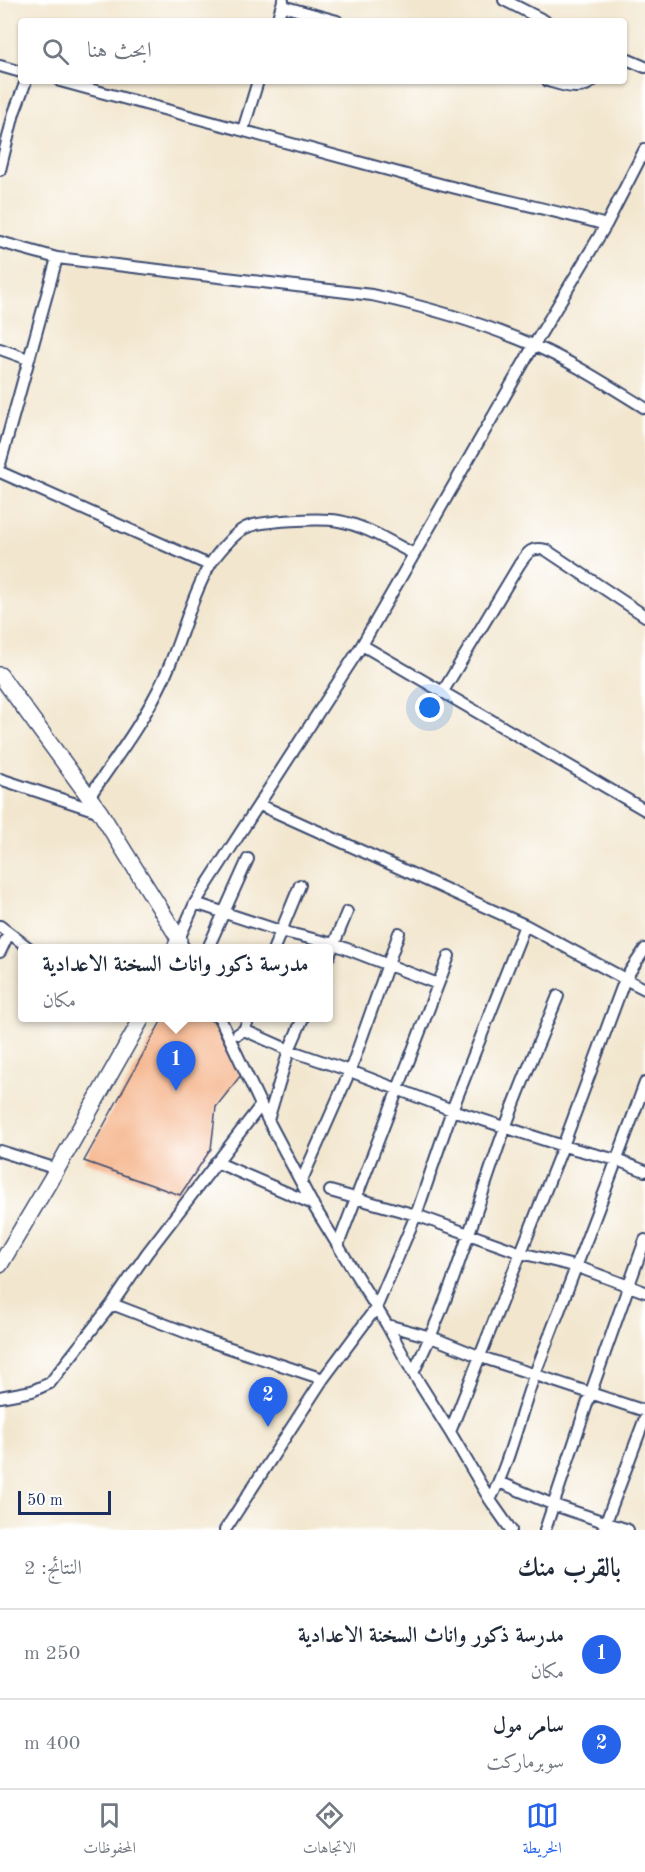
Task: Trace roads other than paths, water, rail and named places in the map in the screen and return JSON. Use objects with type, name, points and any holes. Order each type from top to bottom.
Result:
[{"type":"street","points":[[504,0],[539,18]]},
{"type":"street","points":[[278,18],[283,3],[328,18]]},
{"type":"street","points":[[627,59],[645,67]]},
{"type":"street","points":[[0,66],[18,71]]},
{"type":"street","points":[[0,170],[2,153],[25,84]]},
{"type":"street","points":[[71,84],[436,183],[542,207],[606,225]]},
{"type":"street","points":[[243,130],[257,84]]},
{"type":"street","points":[[564,84],[580,87],[588,84]]},
{"type":"street","points":[[180,944],[195,903],[362,645],[534,345],[606,225],[645,149]]},
{"type":"street","points":[[0,242],[57,258],[372,295],[415,304],[534,345],[581,369],[645,408]]},
{"type":"street","points":[[0,464],[57,258]]},
{"type":"street","points":[[0,349],[28,359]]},
{"type":"street","points":[[0,472],[209,565]]},
{"type":"street","points":[[89,797],[154,700],[179,644],[192,604],[209,565],[230,540],[244,528],[259,524],[309,520],[338,521],[363,528],[414,554]]},
{"type":"street","points":[[442,693],[519,565],[528,551],[533,549],[546,550],[645,616]]},
{"type":"street","points":[[362,645],[645,810]]},
{"type":"street","points":[[0,675],[100,812],[179,944]]},
{"type":"street","points":[[0,779],[100,812]]},
{"type":"street","points":[[260,805],[525,926],[645,989]]},
{"type":"street","points":[[210,944],[248,859]]},
{"type":"street","points":[[275,944],[300,885]]},
{"type":"street","points":[[195,903],[280,931],[334,944],[438,984]]},
{"type":"street","points":[[334,944],[347,912]]},
{"type":"street","points":[[225,1530],[323,1379],[376,1308],[416,1215],[452,1110],[525,926]]},
{"type":"street","points":[[0,952],[4,930],[23,944]]},
{"type":"street","points":[[301,1182],[350,1071],[399,933]]},
{"type":"street","points":[[450,1432],[563,1146],[625,980],[645,949]]},
{"type":"street","points":[[339,1245],[355,1197],[449,956]]},
{"type":"street","points":[[413,1373],[431,1337],[505,1128],[558,996]]},
{"type":"street","points":[[0,1265],[139,1022]]},
{"type":"street","points":[[223,1022],[268,1120],[301,1182],[387,1325],[413,1373],[490,1500],[511,1530]]},
{"type":"street","points":[[231,1038],[244,1030],[247,1022]]},
{"type":"street","points":[[268,1120],[289,1050],[301,1022]]},
{"type":"street","points":[[244,1030],[289,1050],[452,1110],[563,1146],[618,1160],[645,1171]]},
{"type":"street","points":[[490,1500],[499,1482],[535,1374],[578,1267],[645,1083]]},
{"type":"street","points":[[0,1397],[32,1390],[50,1383],[261,1105]]},
{"type":"street","points":[[0,1151],[57,1169]]},
{"type":"street","points":[[216,1162],[314,1204]]},
{"type":"street","points":[[330,1191],[416,1215],[521,1253],[578,1267],[645,1292]]},
{"type":"street","points":[[545,1530],[645,1240]]},
{"type":"street","points":[[112,1304],[204,1340],[323,1379]]},
{"type":"street","points":[[387,1325],[431,1337],[481,1357],[645,1411]]},
{"type":"street","points":[[604,1527],[645,1418]]},
{"type":"street","points":[[499,1482],[604,1527],[628,1530]]},
{"type":"place","name":"مدرسة ذكور واناث السخنة الاعدادية","points":[[176,1091]]},
{"type":"place","name":"سامر مول","points":[[268,1427]]}]
